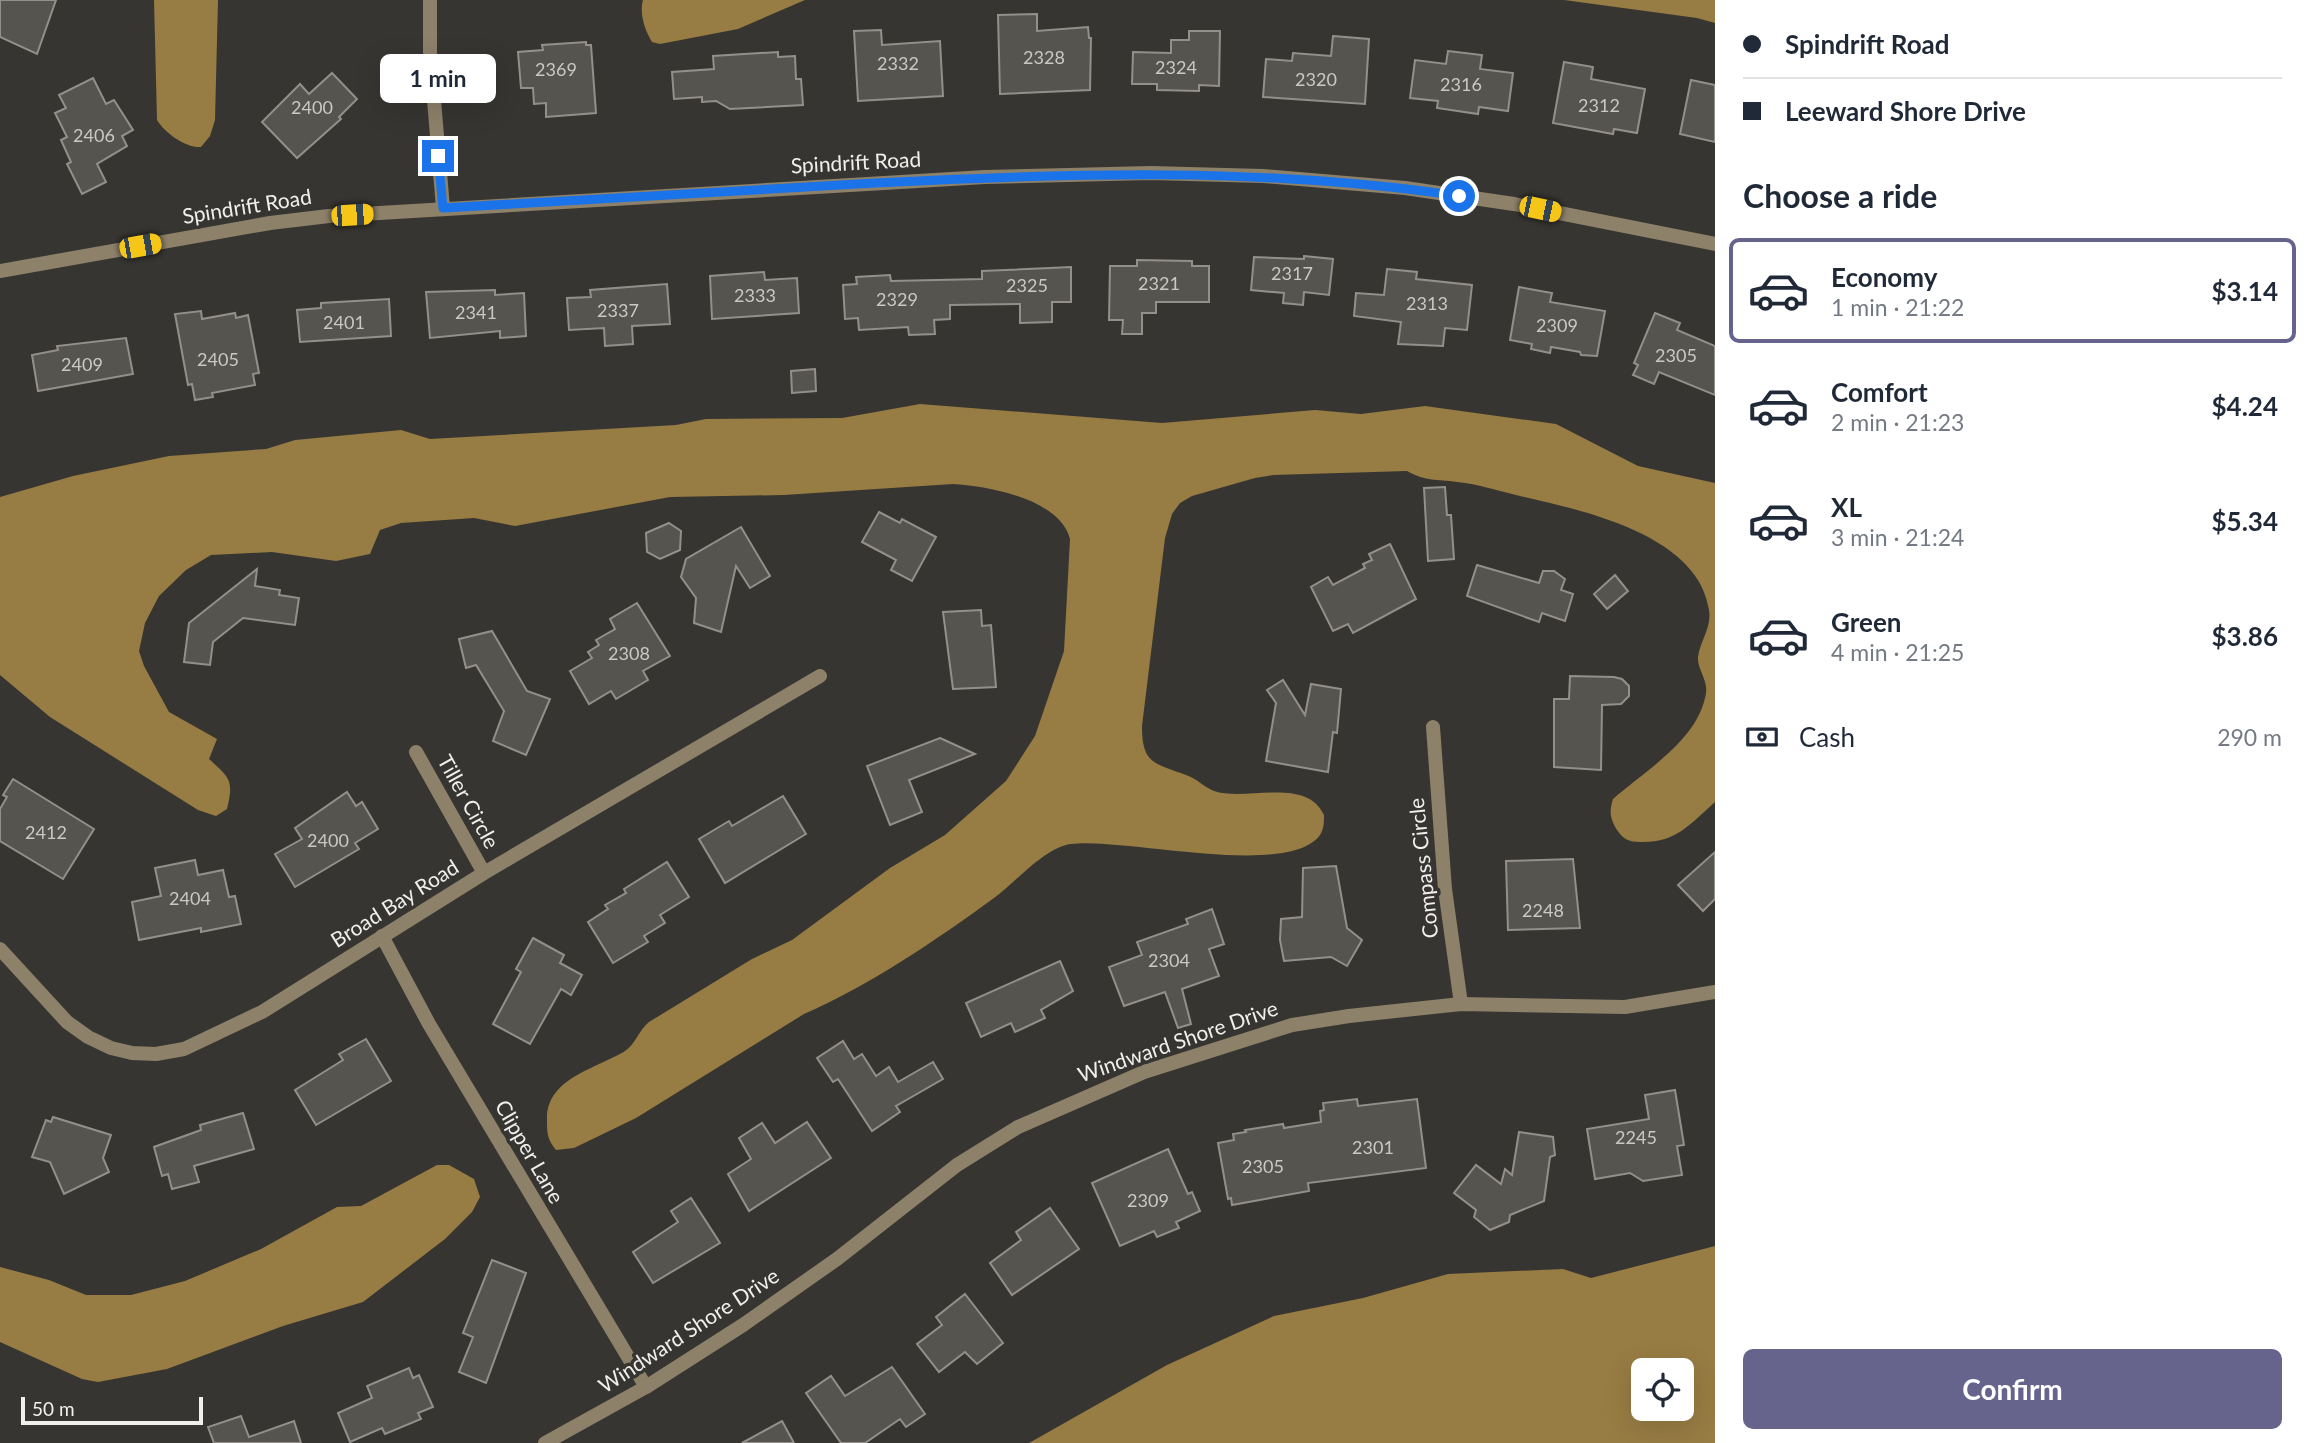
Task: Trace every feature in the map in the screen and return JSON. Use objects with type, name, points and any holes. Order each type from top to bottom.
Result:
[{"type":"street","points":[[430,0],[430,52],[443,208]]},
{"type":"street","name":"Spindrift Road","points":[[0,271],[270,223],[443,208],[985,177],[1163,173],[1263,176],[1405,188],[1514,204],[1715,244]]},
{"type":"street","name":"Broad Bay Road","points":[[0,949],[67,1022],[88,1037],[111,1048],[156,1054],[184,1049],[262,1012],[484,873],[820,676]]},
{"type":"street","name":"Compass Circle","points":[[1433,727],[1444,875],[1461,1004]]},
{"type":"street","name":"Tiller Circle","points":[[416,752],[484,873]]},
{"type":"street","name":"Clipper Lane","points":[[382,936],[429,1024],[646,1387]]},
{"type":"street","name":"Windward Shore Drive","points":[[545,1443],[646,1387],[743,1325],[837,1259],[957,1165],[1018,1127],[1144,1072],[1292,1025],[1461,1004],[1625,1007],[1715,992]]},
{"type":"shaded area","points":[[154,0],[218,0],[215,120],[210,136],[201,147],[176,139],[157,120]]},
{"type":"shaded area","points":[[643,0],[805,0],[738,29],[660,44],[652,42],[645,27],[642,16]]},
{"type":"shaded area","points":[[1564,0],[1715,0],[1715,23],[1697,18]]},
{"type":"shaded area","points":[[920,404],[1162,423],[1315,410],[1361,414],[1425,406],[1556,424],[1638,466],[1715,483],[1715,802],[1681,831],[1652,842],[1636,842],[1622,836],[1612,818],[1613,799],[1682,739],[1701,710],[1706,693],[1698,657],[1709,622],[1709,610],[1700,584],[1683,562],[1660,544],[1604,518],[1574,509],[1473,484],[1426,479],[1407,471],[1273,475],[1192,496],[1180,503],[1172,514],[1165,538],[1142,726],[1144,748],[1147,755],[1158,764],[1190,776],[1214,791],[1227,794],[1274,792],[1304,796],[1315,803],[1324,815],[1320,835],[1302,848],[1275,854],[1203,853],[1095,843],[1061,847],[1041,858],[972,914],[878,976],[804,1014],[636,1118],[574,1148],[556,1150],[548,1136],[547,1120],[549,1106],[564,1084],[625,1051],[649,1022],[752,959],[792,940],[890,868],[945,835],[1006,781],[1035,736],[1064,651],[1070,539],[1064,525],[1052,514],[1021,497],[953,484],[784,495],[670,497],[515,526],[474,518],[401,523],[380,530],[370,554],[336,561],[272,552],[211,555],[186,570],[159,596],[145,623],[139,651],[144,666],[169,712],[217,739],[209,759],[229,780],[230,792],[227,809],[216,816],[198,810],[50,717],[0,675],[0,497],[73,476],[169,456],[266,449],[295,440],[401,430],[430,439],[676,425],[706,419],[842,418]]},
{"type":"shaded area","points":[[437,1165],[449,1165],[474,1179],[480,1197],[472,1212],[445,1239],[363,1302],[283,1326],[167,1369],[98,1382],[82,1379],[0,1342],[0,1267],[49,1280],[86,1295],[131,1295],[185,1281],[261,1249],[337,1207],[361,1206]]},
{"type":"shaded area","points":[[1715,1246],[1715,1443],[1029,1443],[1167,1365],[1274,1316],[1363,1298],[1448,1274],[1563,1269],[1591,1278]]},
{"type":"building","points":[[0,0],[56,0],[37,54],[0,37]]},
{"type":"building","points":[[1037,14],[1037,31],[1088,27],[1091,38],[1090,90],[1000,94],[998,15]]},
{"type":"building","points":[[881,30],[882,45],[940,41],[943,96],[858,101],[854,31]]},
{"type":"building","points":[[1189,31],[1220,31],[1219,86],[1199,85],[1199,91],[1157,90],[1157,84],[1132,84],[1133,52],[1171,53],[1171,40],[1189,40]]},
{"type":"building","points":[[1333,36],[1369,39],[1365,104],[1263,97],[1266,59],[1292,61],[1293,53],[1331,56]]},
{"type":"building","points":[[586,42],[586,45],[591,45],[596,113],[546,117],[546,103],[534,104],[533,88],[521,88],[518,52],[543,50],[542,45]]},
{"type":"building","points":[[1448,51],[1482,55],[1480,69],[1513,73],[1508,111],[1479,107],[1478,114],[1437,108],[1438,101],[1410,98],[1415,60],[1446,64]]},
{"type":"building","points":[[778,52],[778,57],[795,56],[796,79],[801,79],[803,105],[730,109],[716,101],[702,102],[702,97],[674,99],[672,72],[714,69],[713,56]]},
{"type":"building","points":[[1564,62],[1593,67],[1591,79],[1645,89],[1637,133],[1614,129],[1613,134],[1553,123]]},
{"type":"building","points":[[332,73],[357,99],[339,117],[341,119],[297,158],[262,122],[300,84],[309,94]]},
{"type":"building","points":[[93,78],[106,104],[114,100],[133,130],[122,136],[127,146],[97,164],[106,182],[82,194],[67,164],[71,162],[61,140],[67,137],[55,113],[66,108],[59,95]]},
{"type":"building","points":[[1691,80],[1715,85],[1715,142],[1680,134]]},
{"type":"building","points":[[1304,256],[1333,259],[1329,295],[1304,292],[1303,305],[1283,303],[1284,293],[1251,290],[1254,257],[1304,259]]},
{"type":"building","points":[[1137,260],[1192,261],[1192,266],[1209,266],[1209,302],[1156,302],[1156,313],[1142,313],[1142,334],[1122,334],[1123,320],[1109,320],[1110,266],[1137,266]]},
{"type":"building","points":[[1071,267],[1071,302],[1052,302],[1052,322],[1020,323],[1020,304],[950,305],[950,319],[934,320],[935,334],[909,335],[908,327],[859,330],[858,318],[845,319],[843,285],[857,284],[856,277],[890,275],[891,281],[982,279],[982,271]]},
{"type":"building","points":[[1387,269],[1417,272],[1416,279],[1472,285],[1467,330],[1445,328],[1443,346],[1398,344],[1401,322],[1354,316],[1356,293],[1384,295]]},
{"type":"building","points":[[764,272],[765,280],[797,278],[799,313],[712,319],[710,276]]},
{"type":"building","points":[[667,284],[670,324],[632,326],[633,344],[605,346],[604,328],[569,330],[567,298],[591,297],[590,290]]},
{"type":"building","points":[[1519,287],[1552,293],[1550,302],[1605,311],[1597,356],[1551,347],[1550,353],[1531,349],[1532,344],[1510,340]]},
{"type":"building","points":[[495,290],[495,295],[524,293],[526,336],[500,338],[500,331],[430,338],[426,292]]},
{"type":"building","points":[[389,299],[391,336],[300,342],[297,310],[321,308],[321,303]]},
{"type":"building","points":[[201,311],[202,319],[235,313],[236,318],[248,315],[259,373],[253,374],[255,385],[212,393],[213,397],[195,400],[192,384],[188,385],[175,314]]},
{"type":"building","points":[[1655,313],[1680,323],[1677,330],[1715,346],[1715,395],[1659,372],[1654,384],[1633,375],[1638,365],[1634,363]]},
{"type":"building","points":[[126,338],[133,374],[38,391],[32,355],[58,350],[57,346]]},
{"type":"building","points":[[815,369],[816,391],[792,393],[791,371]]},
{"type":"building","points":[[1445,487],[1447,515],[1451,515],[1454,559],[1428,561],[1424,488]]},
{"type":"building","points":[[879,512],[900,523],[902,519],[936,537],[912,581],[891,570],[896,560],[862,542]]},
{"type":"building","points":[[669,523],[681,531],[680,550],[660,559],[647,552],[646,533]]},
{"type":"building","points":[[741,527],[770,576],[750,588],[736,566],[721,632],[694,623],[696,598],[681,577],[686,559]]},
{"type":"building","points":[[1390,544],[1416,599],[1353,633],[1348,624],[1333,631],[1311,587],[1328,577],[1333,585],[1365,568],[1363,564],[1372,560],[1369,554]]},
{"type":"building","points":[[1477,565],[1539,583],[1543,571],[1554,571],[1565,579],[1561,590],[1573,594],[1565,621],[1542,613],[1539,622],[1467,596]]},
{"type":"building","points":[[257,569],[255,586],[280,590],[279,595],[299,598],[295,625],[243,618],[213,642],[210,665],[184,662],[189,623]]},
{"type":"building","points":[[1615,575],[1628,591],[1607,609],[1594,594]]},
{"type":"building","points":[[637,603],[670,656],[643,671],[648,680],[616,699],[611,691],[589,704],[570,671],[592,658],[588,652],[599,645],[596,640],[615,629],[610,619]]},
{"type":"building","points":[[981,610],[982,626],[991,625],[996,687],[953,689],[943,612]]},
{"type":"building","points":[[492,631],[527,691],[550,699],[526,755],[493,741],[504,711],[476,665],[466,668],[459,639]]},
{"type":"building","points":[[1570,676],[1614,677],[1622,679],[1629,686],[1629,696],[1621,704],[1602,705],[1601,770],[1554,767],[1554,699],[1569,699]]},
{"type":"building","points":[[1283,680],[1305,715],[1311,684],[1341,689],[1337,733],[1333,732],[1328,772],[1266,761],[1276,703],[1267,690]]},
{"type":"building","points":[[940,738],[975,754],[909,780],[922,812],[890,825],[867,766]]},
{"type":"building","points":[[13,779],[94,829],[63,879],[0,841],[0,809],[7,797],[3,795]]},
{"type":"building","points":[[347,792],[356,806],[362,802],[378,829],[355,843],[359,849],[295,887],[275,854],[302,839],[295,828]]},
{"type":"building","points":[[783,796],[806,834],[725,883],[699,839],[729,821],[732,826]]},
{"type":"building","points":[[1715,852],[1715,899],[1703,911],[1678,885]]},
{"type":"building","points":[[1573,859],[1580,928],[1508,930],[1506,861]]},
{"type":"building","points":[[195,860],[198,875],[223,870],[229,897],[235,896],[241,924],[201,932],[201,928],[139,940],[132,902],[161,896],[155,868]]},
{"type":"building","points":[[667,862],[689,897],[660,915],[665,923],[644,936],[648,942],[613,963],[588,922],[608,909],[605,905],[626,893],[624,889]]},
{"type":"building","points":[[1336,866],[1347,928],[1362,940],[1347,966],[1331,957],[1284,961],[1280,940],[1281,919],[1302,917],[1303,868]]},
{"type":"building","points":[[1212,909],[1224,944],[1209,949],[1219,976],[1182,989],[1191,1024],[1178,1028],[1165,992],[1124,1006],[1109,967],[1142,955],[1137,942],[1188,924],[1186,919]]},
{"type":"building","points":[[533,938],[564,955],[560,963],[582,975],[571,995],[561,989],[530,1044],[493,1024],[521,972],[516,969]]},
{"type":"building","points":[[1060,961],[1073,991],[1041,1010],[1045,1018],[1015,1032],[1011,1023],[981,1037],[966,1003]]},
{"type":"building","points":[[366,1039],[391,1081],[316,1125],[295,1090],[343,1060],[339,1054]]},
{"type":"building","points":[[843,1041],[854,1059],[862,1054],[876,1076],[889,1067],[898,1082],[933,1062],[943,1079],[896,1106],[900,1112],[872,1131],[838,1079],[833,1082],[817,1058]]},
{"type":"building","points":[[1675,1090],[1684,1145],[1677,1146],[1682,1175],[1643,1181],[1630,1173],[1595,1179],[1587,1129],[1649,1119],[1645,1095]]},
{"type":"building","points":[[1357,1099],[1358,1106],[1417,1099],[1426,1168],[1308,1183],[1309,1191],[1232,1205],[1231,1198],[1228,1199],[1218,1143],[1234,1140],[1233,1134],[1246,1132],[1245,1130],[1321,1122],[1320,1111],[1324,1110],[1323,1103]]},
{"type":"building","points":[[243,1113],[254,1149],[194,1166],[199,1182],[172,1189],[168,1174],[162,1176],[154,1147],[201,1130],[200,1125]]},
{"type":"building","points":[[53,1117],[111,1135],[103,1158],[109,1172],[64,1194],[50,1162],[32,1157],[46,1120],[51,1122]]},
{"type":"building","points":[[807,1122],[831,1158],[749,1211],[728,1174],[751,1159],[739,1138],[762,1123],[775,1143]]},
{"type":"building","points":[[1519,1132],[1553,1137],[1555,1155],[1550,1157],[1544,1201],[1510,1215],[1509,1222],[1490,1230],[1474,1217],[1476,1210],[1454,1193],[1476,1165],[1501,1184],[1505,1169],[1512,1175]]},
{"type":"building","points":[[1168,1149],[1188,1194],[1192,1192],[1200,1211],[1176,1222],[1179,1228],[1157,1237],[1154,1231],[1120,1246],[1092,1183]]},
{"type":"building","points":[[691,1198],[720,1243],[653,1283],[633,1252],[678,1222],[671,1211]]},
{"type":"building","points":[[1050,1208],[1079,1249],[1012,1295],[990,1263],[1021,1240],[1016,1232]]},
{"type":"building","points":[[492,1260],[526,1273],[486,1383],[459,1372],[473,1337],[463,1333]]},
{"type":"building","points":[[965,1294],[1003,1343],[977,1364],[965,1352],[939,1372],[917,1344],[942,1325],[936,1317]]},
{"type":"building","points":[[892,1367],[925,1414],[906,1427],[900,1419],[865,1443],[841,1443],[806,1393],[831,1376],[845,1396]]},
{"type":"building","points":[[409,1368],[413,1378],[419,1375],[433,1407],[418,1413],[421,1419],[385,1434],[382,1428],[350,1442],[338,1413],[372,1398],[367,1386]]},
{"type":"building","points":[[241,1416],[249,1437],[294,1421],[301,1443],[214,1443],[208,1427]]},
{"type":"building","points":[[782,1421],[794,1443],[742,1443]]},
{"type":"route","points":[[438,156],[443,208],[985,177],[1151,173],[1263,176],[1405,188],[1459,196]]}]
